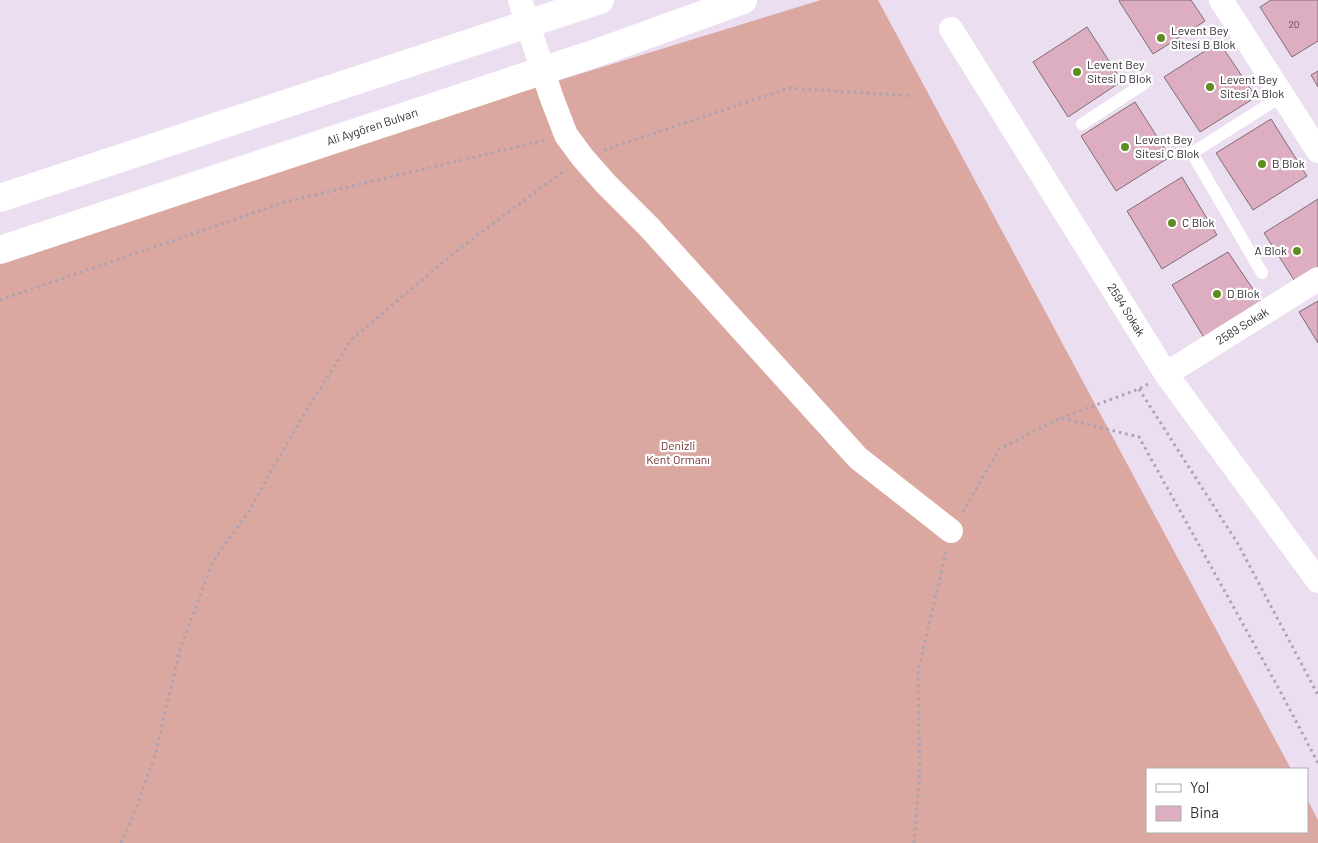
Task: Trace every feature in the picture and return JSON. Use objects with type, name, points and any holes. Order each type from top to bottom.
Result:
[{"type":"main road","points":[[0,198],[600,0]]},
{"type":"main road","name":"Ali Aygören Bulvarı","points":[[0,250],[602,51],[743,0]]},
{"type":"street","points":[[1221,0],[1318,151]]},
{"type":"street","points":[[521,1],[551,96],[566,135],[583,158],[858,458],[951,531]]},
{"type":"street","name":"2594 Sokak","points":[[951,29],[1166,374],[1318,581]]},
{"type":"street","name":"2589 Sokak","points":[[1166,374],[1318,279]]},
{"type":"lane","points":[[1082,124],[1145,84]]},
{"type":"lane","points":[[1262,273],[1192,153],[1282,96]]},
{"type":"path","points":[[121,843],[155,756],[180,649],[213,561],[250,510],[312,401],[352,339],[459,249],[583,158],[789,88],[911,96]]},
{"type":"path","points":[[0,300],[285,202],[566,135]]},
{"type":"path","points":[[914,843],[920,768],[918,672],[951,531],[999,449],[1061,418],[1139,388],[1166,374]]},
{"type":"path","points":[[1139,388],[1238,544],[1318,695]]},
{"type":"path","points":[[1061,418],[1139,437],[1279,688],[1318,763]]},
{"type":"green space","name":"Denizli Kent Ormanı","points":[[821,0],[878,0],[1290,768],[1146,768],[1146,833],[1308,833],[1308,801],[1318,820],[1318,843],[0,843],[0,252]]},
{"type":"building","name":"Levent Bey Sitesi B Blok","points":[[1120,0],[1191,0],[1205,21],[1153,54]]},
{"type":"building","points":[[1271,0],[1318,0],[1318,41],[1292,57],[1260,7]]},
{"type":"building","name":"Levent Bey Sitesi D Blok","points":[[1087,27],[1122,81],[1068,117],[1033,62]]},
{"type":"building","name":"Levent Bey Sitesi A Blok","points":[[1219,42],[1256,97],[1200,132],[1164,77]]},
{"type":"building","points":[[1318,71],[1318,87],[1311,75]]},
{"type":"building","name":"Levent Bey Sitesi C Blok","points":[[1135,102],[1170,157],[1116,191],[1081,136]]},
{"type":"building","name":"B Blok","points":[[1271,119],[1307,176],[1253,210],[1216,153]]},
{"type":"building","name":"C Blok","points":[[1182,177],[1217,235],[1162,269],[1127,211]]},
{"type":"building","name":"A Blok","points":[[1318,199],[1318,269],[1296,283],[1264,233]]},
{"type":"building","name":"D Blok","points":[[1228,252],[1263,304],[1206,341],[1172,285]]},
{"type":"building","points":[[1318,301],[1318,343],[1299,312]]},
{"type":"place","name":"Levent Bey Sitesi B Blok","points":[[1161,38]]},
{"type":"place","name":"Levent Bey Sitesi D Blok","points":[[1077,72]]},
{"type":"place","name":"Levent Bey Sitesi A Blok","points":[[1210,87]]},
{"type":"place","name":"Levent Bey Sitesi C Blok","points":[[1125,147]]},
{"type":"place","name":"B Blok","points":[[1262,164]]},
{"type":"place","name":"C Blok","points":[[1172,223]]},
{"type":"place","name":"A Blok","points":[[1297,251]]},
{"type":"place","name":"D Blok","points":[[1217,294]]}]
